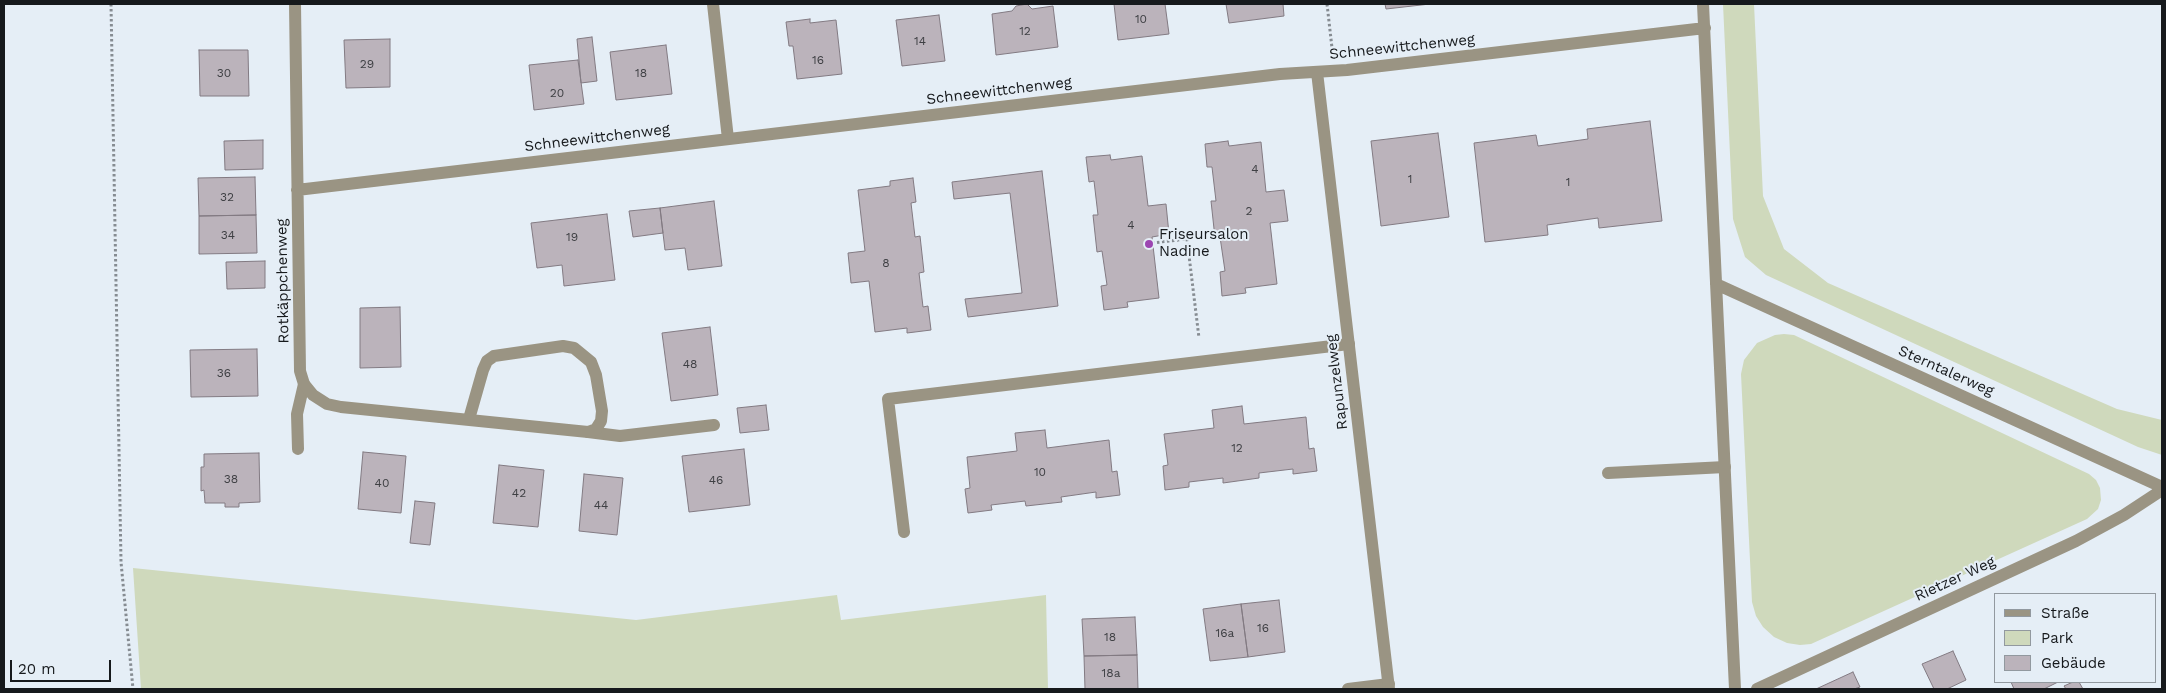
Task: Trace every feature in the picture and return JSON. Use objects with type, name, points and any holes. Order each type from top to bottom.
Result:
[{"type":"street","name":"Rotkäppchenweg","points":[[295,4],[300,371],[304,384]]},
{"type":"street","points":[[712,4],[728,139]]},
{"type":"street","points":[[1703,4],[1735,689]]},
{"type":"street","name":"Schneewittchenweg","points":[[298,190],[1280,74],[1335,71],[1704,28]]},
{"type":"street","name":"Rapunzelweg","points":[[1317,72],[1389,687]]},
{"type":"street","name":"Sterntalerweg","points":[[1716,284],[2162,488]]},
{"type":"street","points":[[904,532],[888,399],[1349,344]]},
{"type":"street","points":[[469,419],[487,361],[494,356],[503,354],[563,346],[574,348],[583,354],[591,362],[596,375],[602,411],[601,421],[596,429],[588,432]]},
{"type":"street","points":[[304,384],[313,395],[327,404],[341,407],[620,436],[714,425]]},
{"type":"street","points":[[298,449],[298,414],[304,384]]},
{"type":"street","points":[[1608,473],[1724,467]]},
{"type":"street","name":"Rietzer Weg","points":[[1757,689],[2076,541],[2124,515],[2162,488]]},
{"type":"street","points":[[1348,689],[1389,687]]},
{"type":"path","points":[[111,4],[121,562],[133,689]]},
{"type":"path","points":[[1327,4],[1335,71]]},
{"type":"path","points":[[1152,243],[1187,239],[1202,362]]},
{"type":"green space","points":[[1723,4],[1754,4],[1763,196],[1784,249],[1828,283],[2117,409],[2162,420],[2162,455],[2138,447],[1766,275],[1745,257],[1733,219]]},
{"type":"green space","points":[[1775,335],[1794,335],[2089,474],[2096,480],[2100,488],[2101,500],[2098,509],[2087,519],[1811,644],[1787,643],[1774,637],[1763,627],[1756,616],[1752,602],[1741,374],[1744,360],[1757,343]]},
{"type":"green space","points":[[133,568],[636,620],[837,595],[841,620],[1046,595],[1048,689],[141,689]]},
{"type":"building","points":[[1027,4],[1032,9],[1053,6],[1058,47],[996,55],[992,14],[1012,11],[1016,6]]},
{"type":"building","points":[[1114,4],[1165,4],[1169,34],[1118,40]]},
{"type":"building","points":[[1226,4],[1283,4],[1284,16],[1229,23]]},
{"type":"building","points":[[1385,4],[1430,4],[1386,9]]},
{"type":"building","points":[[939,15],[945,61],[902,66],[896,20]]},
{"type":"building","points":[[810,19],[810,23],[836,20],[842,74],[797,79],[793,46],[789,46],[786,22]]},
{"type":"building","points":[[592,37],[597,81],[581,83],[577,39]]},
{"type":"building","points":[[390,39],[390,87],[346,88],[344,40]]},
{"type":"building","points":[[666,45],[672,94],[616,100],[610,52]]},
{"type":"building","points":[[199,50],[248,50],[249,96],[200,96]]},
{"type":"building","points":[[578,60],[584,104],[534,110],[529,65]]},
{"type":"building","points":[[1650,121],[1662,221],[1599,228],[1598,218],[1547,225],[1548,235],[1485,242],[1474,143],[1536,135],[1538,146],[1588,139],[1587,129]]},
{"type":"building","points":[[1438,133],[1449,217],[1381,226],[1371,141]]},
{"type":"building","points":[[263,140],[263,169],[225,170],[224,141]]},
{"type":"building","points":[[1228,141],[1229,146],[1261,142],[1266,192],[1284,190],[1288,221],[1270,223],[1277,284],[1245,288],[1246,293],[1222,296],[1220,272],[1225,271],[1220,237],[1215,238],[1211,201],[1216,201],[1212,167],[1207,167],[1205,144]]},
{"type":"building","points":[[1110,155],[1111,160],[1142,156],[1148,206],[1166,204],[1169,234],[1152,237],[1159,298],[1127,302],[1128,307],[1104,310],[1101,286],[1107,285],[1102,251],[1097,252],[1093,215],[1098,215],[1094,181],[1089,182],[1086,157]]},
{"type":"building","points":[[1042,171],[1058,306],[968,317],[965,299],[1022,293],[1010,193],[954,199],[952,182]]},
{"type":"building","points":[[255,177],[256,215],[199,216],[198,178]]},
{"type":"building","points":[[913,178],[916,202],[911,203],[915,237],[920,236],[924,272],[919,273],[923,307],[928,306],[931,330],[907,333],[907,328],[875,332],[869,281],[851,283],[848,253],[865,251],[858,190],[890,186],[890,181]]},
{"type":"building","points":[[714,201],[722,266],[688,270],[685,248],[665,250],[660,208]]},
{"type":"building","points":[[660,208],[663,233],[633,237],[629,211]]},
{"type":"building","points":[[607,214],[615,280],[564,286],[562,265],[537,268],[531,223]]},
{"type":"building","points":[[256,215],[257,253],[199,254],[199,216]]},
{"type":"building","points":[[265,261],[265,288],[227,289],[226,262]]},
{"type":"building","points":[[400,307],[401,367],[360,368],[360,308]]},
{"type":"building","points":[[710,327],[718,395],[671,401],[662,333]]},
{"type":"building","points":[[257,349],[258,396],[191,397],[190,350]]},
{"type":"building","points":[[766,405],[769,430],[740,433],[737,408]]},
{"type":"building","points":[[1242,406],[1244,424],[1306,417],[1309,449],[1314,448],[1317,471],[1293,474],[1293,469],[1259,473],[1259,478],[1223,483],[1223,478],[1189,482],[1189,487],[1165,490],[1163,466],[1168,465],[1164,434],[1214,428],[1212,410]]},
{"type":"building","points":[[1045,430],[1047,448],[1109,440],[1112,472],[1117,471],[1120,495],[1096,498],[1096,492],[1061,497],[1062,502],[1026,506],[1025,501],[991,505],[992,510],[968,513],[965,489],[970,488],[967,457],[1017,451],[1015,433]]},
{"type":"building","points":[[744,449],[750,505],[689,512],[682,456]]},
{"type":"building","points":[[363,452],[406,456],[401,513],[358,509]]},
{"type":"building","points":[[259,453],[260,502],[239,503],[239,507],[225,507],[225,503],[205,503],[204,490],[201,491],[201,467],[204,467],[204,454]]},
{"type":"building","points":[[499,465],[544,470],[538,527],[493,523]]},
{"type":"building","points":[[584,474],[623,478],[617,535],[579,531]]},
{"type":"building","points":[[415,501],[435,503],[430,545],[410,543]]},
{"type":"building","points":[[1279,600],[1285,652],[1248,657],[1241,604]]},
{"type":"building","points":[[1241,604],[1248,657],[1210,661],[1203,609]]},
{"type":"building","points":[[1135,617],[1137,655],[1084,656],[1082,619]]},
{"type":"building","points":[[1953,651],[1966,680],[1947,689],[1934,689],[1922,664]]},
{"type":"building","points":[[1137,655],[1138,689],[1085,689],[1084,656]]},
{"type":"building","points":[[1853,672],[1860,687],[1854,689],[1816,689]]},
{"type":"building","points":[[2011,683],[2056,683],[2044,689],[2014,689]]},
{"type":"building","points":[[2071,683],[2080,683],[2083,689],[2066,689],[2064,686]]},
{"type":"place","name":"Friseursalon Nadine","points":[[1149,244]]}]
